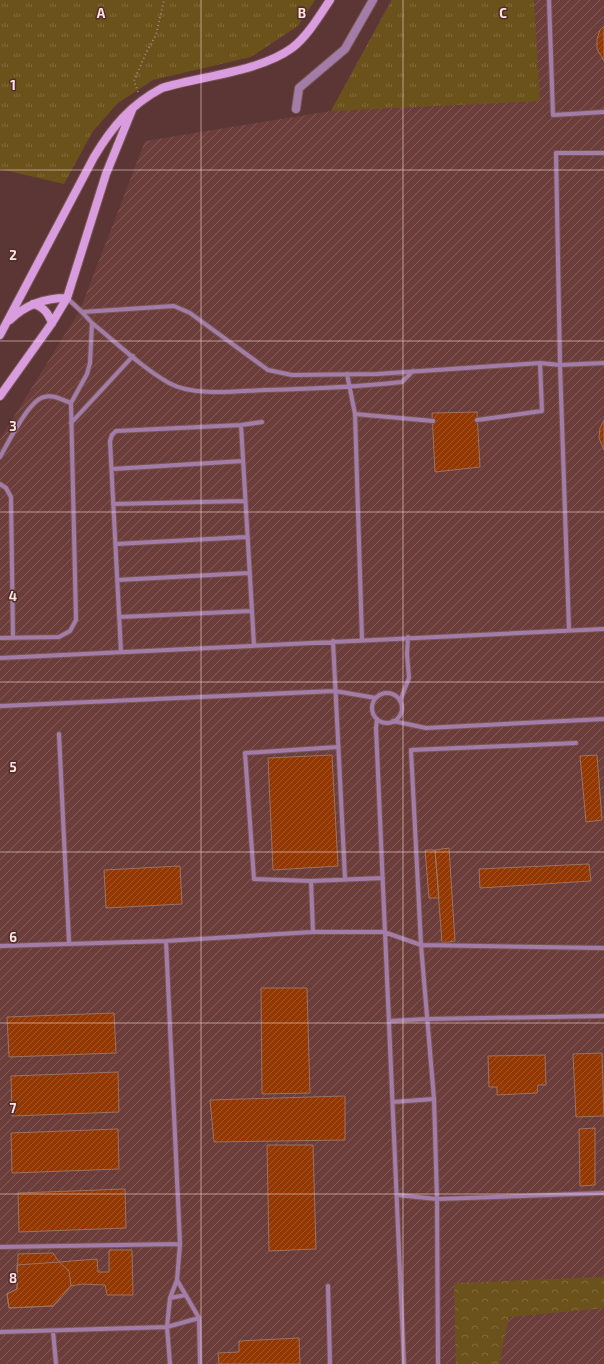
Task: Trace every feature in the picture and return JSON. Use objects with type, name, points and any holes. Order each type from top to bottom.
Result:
[{"type":"main road","points":[[0,335],[94,157],[118,120],[142,101],[162,88],[260,64],[292,48],[315,22],[330,0]]},
{"type":"main road","points":[[0,396],[52,323],[67,298],[106,174],[132,110]]},
{"type":"main road","points":[[5,326],[18,313],[34,304],[56,298],[67,298]]},
{"type":"main road","points":[[34,304],[45,310],[52,323]]},
{"type":"street","points":[[296,109],[299,88],[345,49],[373,0]]},
{"type":"lane","points":[[549,0],[553,114],[604,112]]},
{"type":"lane","points":[[569,630],[560,365],[556,153],[604,153]]},
{"type":"lane","points":[[67,298],[92,323],[133,356],[170,383],[187,390],[228,391],[350,388],[402,382],[413,371]]},
{"type":"lane","points":[[82,312],[174,306],[190,313],[268,370],[292,375],[413,371],[540,363],[560,365],[604,363]]},
{"type":"lane","points":[[0,638],[59,637],[70,631],[76,620],[71,403],[87,374],[90,363],[92,323]]},
{"type":"lane","points":[[71,423],[133,356]]},
{"type":"lane","points":[[477,420],[542,411],[540,363]]},
{"type":"lane","points":[[347,374],[355,414],[362,639]]},
{"type":"lane","points":[[0,457],[36,400],[42,397],[51,396],[71,403]]},
{"type":"lane","points":[[355,414],[432,421]]},
{"type":"lane","points":[[121,652],[110,441],[112,435],[116,431],[262,422]]},
{"type":"lane","points":[[241,424],[254,645]]},
{"type":"lane","points":[[112,469],[243,461]]},
{"type":"lane","points":[[0,484],[6,488],[11,497],[13,638]]},
{"type":"lane","points":[[113,504],[245,501]]},
{"type":"lane","points":[[116,544],[247,537]]},
{"type":"lane","points":[[117,580],[249,573]]},
{"type":"lane","points":[[119,618],[251,611]]},
{"type":"lane","points":[[0,658],[362,639],[604,629]]},
{"type":"lane","points":[[393,721],[401,712],[400,701],[409,678],[407,654],[408,637]]},
{"type":"lane","points":[[333,641],[332,656],[335,677],[345,878]]},
{"type":"lane","points":[[0,706],[335,691],[376,698],[386,693],[397,696],[400,701]]},
{"type":"lane","points":[[376,698],[372,708],[377,719],[376,728],[384,932],[404,1364]]},
{"type":"lane","points":[[377,719],[426,728],[604,719]]},
{"type":"lane","points":[[59,734],[70,943]]},
{"type":"lane","points":[[438,1364],[437,1199],[434,1099],[421,945],[412,750],[576,743]]},
{"type":"lane","points":[[338,747],[245,753],[254,878],[311,881],[345,878],[383,878]]},
{"type":"lane","points":[[311,881],[313,932]]},
{"type":"lane","points":[[0,946],[166,941],[313,932],[384,932],[421,945],[604,948]]},
{"type":"lane","points":[[166,941],[180,1244],[177,1280],[170,1298],[167,1327],[170,1364]]},
{"type":"lane","points":[[389,1021],[604,1016]]},
{"type":"lane","points":[[393,1102],[434,1099]]},
{"type":"lane","points":[[397,1195],[437,1199],[604,1193]]},
{"type":"lane","points":[[0,1247],[180,1244]]},
{"type":"lane","points":[[177,1280],[199,1318],[200,1364]]},
{"type":"lane","points":[[328,1286],[330,1364]]},
{"type":"lane","points":[[170,1298],[186,1295]]},
{"type":"lane","points":[[0,1332],[167,1327],[199,1318]]},
{"type":"lane","points":[[54,1331],[56,1364]]},
{"type":"path","points":[[142,101],[134,81],[146,53],[156,35],[164,0]]},
{"type":"shaded area","points":[[391,0],[604,0],[604,1364],[0,1364],[0,439],[80,310],[145,141],[331,111]]},
{"type":"green space","points":[[0,0],[315,0],[298,26],[251,57],[153,80],[118,103],[93,131],[64,184],[0,169]]},
{"type":"green space","points":[[392,0],[534,0],[540,101],[331,111]]},
{"type":"green space","points":[[604,1277],[604,1308],[509,1317],[499,1364],[456,1364],[454,1283]]},
{"type":"building","points":[[604,26],[604,61],[597,49],[597,39],[600,30]]},
{"type":"building","points":[[477,412],[480,467],[435,472],[432,413]]},
{"type":"building","points":[[604,420],[604,450],[599,438],[600,428]]},
{"type":"building","points":[[332,755],[338,866],[273,870],[268,758]]},
{"type":"building","points":[[597,755],[602,820],[586,822],[580,756]]},
{"type":"building","points":[[449,848],[455,941],[442,943],[435,850]]},
{"type":"building","points":[[425,850],[435,850],[439,898],[429,898]]},
{"type":"building","points":[[589,864],[591,881],[480,888],[479,869]]},
{"type":"building","points":[[180,866],[182,904],[106,908],[104,870]]},
{"type":"building","points":[[261,988],[307,988],[310,1093],[262,1094]]},
{"type":"building","points":[[114,1013],[116,1053],[9,1057],[7,1017]]},
{"type":"building","points":[[602,1053],[604,1116],[576,1117],[573,1054]]},
{"type":"building","points":[[545,1055],[546,1085],[538,1085],[537,1093],[497,1095],[497,1087],[489,1087],[488,1056]]},
{"type":"building","points":[[118,1072],[119,1112],[12,1116],[11,1076]]},
{"type":"building","points":[[345,1096],[345,1140],[214,1142],[210,1100]]},
{"type":"building","points":[[595,1128],[595,1185],[580,1186],[579,1129]]},
{"type":"building","points":[[118,1129],[119,1169],[12,1173],[11,1133]]},
{"type":"building","points":[[267,1145],[313,1145],[316,1249],[269,1251]]},
{"type":"building","points":[[125,1189],[126,1228],[19,1232],[18,1193]]},
{"type":"building","points":[[109,1250],[132,1250],[133,1295],[107,1295],[105,1285],[82,1284],[71,1286],[53,1306],[9,1308],[7,1294],[17,1289],[18,1254],[53,1253],[59,1262],[97,1259],[98,1272],[109,1272]]},
{"type":"building","points":[[59,1262],[69,1271],[71,1286],[53,1306],[9,1308],[7,1294],[17,1289],[17,1265]]},
{"type":"building","points":[[299,1338],[300,1364],[219,1364],[218,1353],[239,1352],[239,1341]]}]
